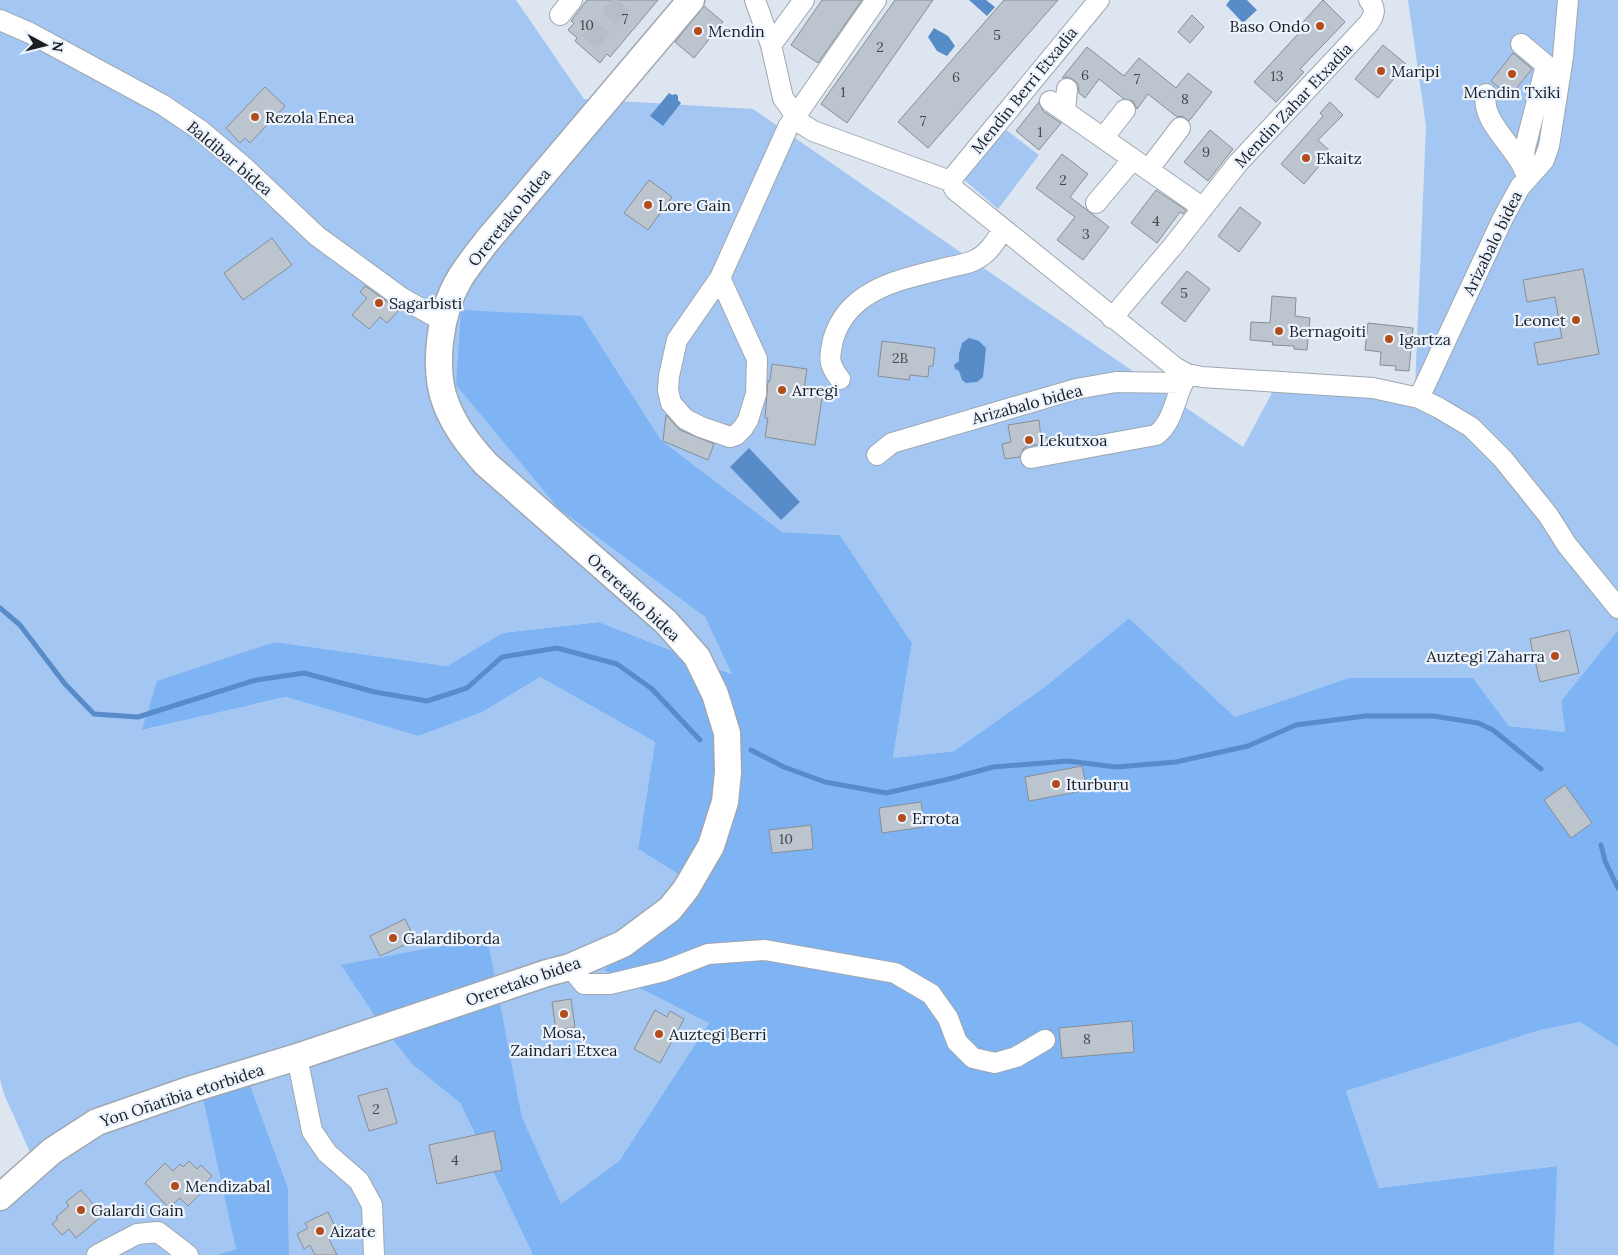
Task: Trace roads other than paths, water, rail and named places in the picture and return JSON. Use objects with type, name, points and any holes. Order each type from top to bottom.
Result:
[{"type":"main road","name":"Oreretako bidea","points":[[297,1058],[547,973],[570,967],[623,944],[670,909],[686,889],[711,846],[725,802],[728,772],[727,733],[715,694],[697,657],[666,622],[486,464],[467,443],[445,402],[439,351],[443,322],[450,297],[460,278],[487,241],[691,0]]},
{"type":"main road","name":"Yon Oñatibia etorbidea","points":[[0,1197],[52,1151],[97,1122],[189,1090],[297,1058]]},
{"type":"street","name":"Arizabalo bidea","points":[[755,0],[771,45],[783,98],[802,124],[813,131],[950,181],[955,190],[1176,368],[1185,378]]},
{"type":"street","points":[[771,45],[804,0]]},
{"type":"street","points":[[720,278],[757,359],[756,394],[748,420],[744,428],[736,435],[730,437],[685,419],[671,403],[668,390],[669,376],[677,340],[720,278],[788,127],[876,0]]},
{"type":"street","name":"Mendin Berri Etxadia","points":[[950,181],[1099,0]]},
{"type":"street","name":"Mendin Zahar Etxadia","points":[[1112,318],[1238,163],[1374,16],[1373,4],[1369,0]]},
{"type":"street","name":"Arizabalo bidea","points":[[1419,398],[1503,218],[1520,187],[1525,172],[1544,160],[1549,146],[1563,57],[1568,0]]},
{"type":"street","name":"Baldibar bidea","points":[[0,20],[30,33],[163,105],[200,130],[245,168],[317,236],[402,298],[443,322]]},
{"type":"street","points":[[1521,44],[1546,65],[1525,148],[1525,172]]},
{"type":"street","points":[[1067,89],[1058,106],[1203,208]]},
{"type":"street","points":[[1486,94],[1484,102],[1489,115],[1525,172]]},
{"type":"street","points":[[1103,138],[1125,110]]},
{"type":"street","points":[[1096,203],[1180,128]]},
{"type":"street","points":[[840,378],[833,369],[829,356],[835,335],[843,319],[858,302],[872,291],[894,282],[976,260],[992,248],[1003,229]]},
{"type":"street","name":"Arizabalo bidea","points":[[877,455],[892,443],[1076,389],[1116,382],[1202,377],[1373,388],[1419,398],[1471,427],[1489,444],[1548,515],[1567,545],[1618,608]]},
{"type":"street","points":[[1031,458],[1156,435],[1162,431],[1171,415],[1185,378]]},
{"type":"street","points":[[570,967],[584,984],[610,984],[664,971],[708,954],[765,950],[895,973],[913,982],[931,994],[948,1018],[957,1042],[973,1058],[995,1063],[1016,1057],[1045,1040]]},
{"type":"street","points":[[297,1058],[312,1131],[327,1154],[358,1181],[372,1206],[374,1255]]},
{"type":"street","points":[[97,1255],[137,1234],[158,1232],[188,1255]]},
{"type":"waterway","points":[[0,608],[20,625],[65,684],[94,714],[138,717],[256,680],[304,673],[375,692],[427,701],[467,688],[502,657],[557,648],[617,664],[652,689],[700,740]]},
{"type":"waterway","points":[[751,750],[784,767],[825,782],[886,793],[993,767],[1068,761],[1116,767],[1176,762],[1248,746],[1296,725],[1365,716],[1433,716],[1478,723],[1493,730],[1541,769]]},
{"type":"waterway","points":[[1601,845],[1605,861],[1618,888]]},
{"type":"tunnel","points":[[590,42],[624,0]]},
{"type":"place","name":"Baso Ondo","points":[[1320,26]]},
{"type":"place","name":"Mendin","points":[[698,31]]},
{"type":"place","name":"Maripi","points":[[1381,71]]},
{"type":"place","name":"Mendin Txiki","points":[[1512,74]]},
{"type":"place","name":"Rezola Enea","points":[[255,117]]},
{"type":"place","name":"Ekaitz","points":[[1306,158]]},
{"type":"place","name":"Lore Gain","points":[[648,205]]},
{"type":"place","name":"Sagarbisti","points":[[379,303]]},
{"type":"place","name":"Leonet","points":[[1576,320]]},
{"type":"place","name":"Bernagoiti","points":[[1279,331]]},
{"type":"place","name":"Igartza","points":[[1389,339]]},
{"type":"place","name":"Arregi","points":[[782,390]]},
{"type":"place","name":"Lekutxoa","points":[[1029,440]]},
{"type":"place","name":"Auztegi Zaharra","points":[[1555,656]]},
{"type":"place","name":"Iturburu","points":[[1056,784]]},
{"type":"place","name":"Errota","points":[[902,818]]},
{"type":"place","name":"Galardiborda","points":[[393,938]]},
{"type":"place","name":"Mosa, Zaindari Etxea","points":[[564,1014]]},
{"type":"place","name":"Auztegi Berri","points":[[659,1034]]},
{"type":"place","name":"Mendizabal","points":[[175,1186]]},
{"type":"place","name":"Galardi Gain","points":[[81,1210]]},
{"type":"place","name":"Aizate","points":[[320,1231]]}]
